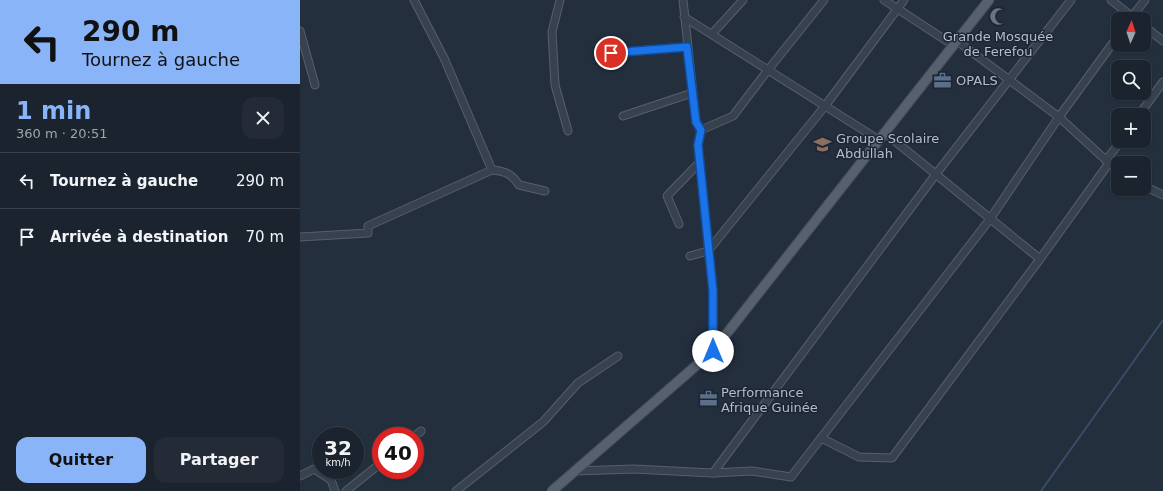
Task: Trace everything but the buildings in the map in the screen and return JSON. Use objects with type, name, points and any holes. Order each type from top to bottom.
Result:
[{"type":"main road","points":[[552,491],[713,351],[989,0]]},
{"type":"street","points":[[414,0],[444,58],[492,170]]},
{"type":"street","points":[[560,0],[552,32],[555,85],[568,131]]},
{"type":"street","points":[[683,0],[696,122],[701,130],[698,145],[713,291],[713,351]]},
{"type":"street","points":[[712,34],[743,0]]},
{"type":"street","points":[[701,130],[733,116],[824,0]]},
{"type":"street","points":[[884,0],[955,43],[1059,117],[1111,165]]},
{"type":"street","points":[[690,256],[708,250],[825,106],[904,0]]},
{"type":"street","points":[[713,473],[936,174],[1071,0]]},
{"type":"street","points":[[1111,0],[1125,12]]},
{"type":"street","points":[[1136,12],[1145,0]]},
{"type":"street","points":[[684,17],[825,106],[882,136],[936,174],[1040,259]]},
{"type":"street","points":[[300,31],[315,85]]},
{"type":"street","points":[[1151,32],[1163,41]]},
{"type":"street","points":[[575,471],[634,469],[713,473],[752,471],[791,478],[990,219],[1059,117],[1111,46]]},
{"type":"street","points":[[611,53],[687,47]]},
{"type":"street","points":[[1144,108],[1163,82]]},
{"type":"street","points":[[623,116],[692,93]]},
{"type":"street","points":[[821,438],[859,457],[892,458],[1040,259],[1116,148]]},
{"type":"street","points":[[679,224],[667,196],[699,162]]},
{"type":"street","points":[[300,237],[368,233],[368,226],[492,170],[504,171],[513,176],[519,185],[545,191]]},
{"type":"street","points":[[1151,189],[1163,195]]},
{"type":"street","points":[[456,491],[543,422],[578,383],[618,356]]},
{"type":"street","points":[[300,476],[314,469],[331,480],[335,491]]},
{"type":"street","points":[[346,491],[372,470]]},
{"type":"waterway","points":[[1041,491],[1163,320]]},
{"type":"place","name":"Grande Mosquée de Ferefou","points":[[998,17]]},
{"type":"place","name":"OPALS","points":[[943,80]]},
{"type":"place","name":"Groupe Scolaire Abdullah","points":[[823,145]]},
{"type":"place","name":"Performance Afrique Guinée","points":[[708,399]]},
{"type":"route","points":[[611,53],[687,47],[696,122],[701,130],[698,145],[713,291],[713,351]]}]
